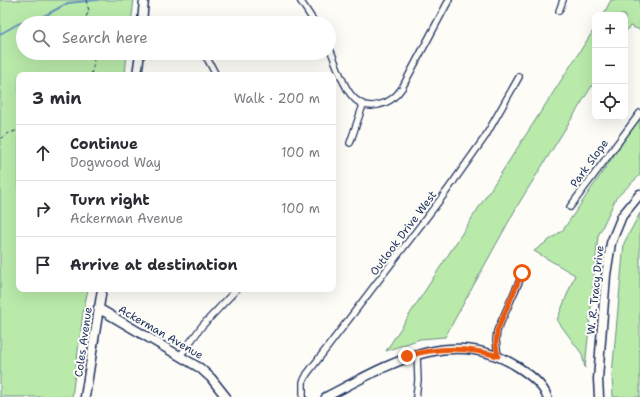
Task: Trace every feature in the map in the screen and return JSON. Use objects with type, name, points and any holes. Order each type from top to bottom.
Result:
[{"type":"street","points":[[143,16],[144,0]]},
{"type":"street","points":[[300,0],[310,16]]},
{"type":"street","points":[[335,60],[350,93],[363,105],[379,105],[389,101],[398,94],[448,0]]},
{"type":"street","points":[[559,11],[563,0]]},
{"type":"street","points":[[137,72],[139,60]]},
{"type":"street","points":[[208,60],[214,72]]},
{"type":"street","name":"Outlook Drive West","points":[[303,397],[303,382],[307,374],[391,266],[485,137],[519,77]]},
{"type":"street","points":[[350,143],[363,105]]},
{"type":"street","name":"Park Slope","points":[[570,207],[640,113]]},
{"type":"street","name":"W. R. Tracy Drive","points":[[599,397],[599,372],[609,250],[615,230],[622,216],[640,194]]},
{"type":"street","points":[[498,356],[496,345],[497,331],[522,273]]},
{"type":"street","name":"Coles Avenue","points":[[85,397],[101,292]]},
{"type":"street","points":[[180,356],[202,326],[234,292]]},
{"type":"street","name":"Ackerman Avenue","points":[[98,308],[205,372],[226,397]]},
{"type":"street","points":[[326,397],[396,361],[417,354],[451,349],[498,356],[531,377],[539,384],[547,397]]},
{"type":"street","points":[[416,397],[418,380],[417,354]]},
{"type":"path","points":[[86,0],[88,8],[86,16]]},
{"type":"path","points":[[92,72],[94,60]]},
{"type":"path","points":[[0,139],[9,133],[16,131]]},
{"type":"green space","points":[[0,0],[134,0],[132,16],[16,16],[16,60],[126,60],[125,72],[16,72],[16,292],[87,292],[83,313],[72,397],[0,397]]},
{"type":"green space","points":[[611,0],[640,0],[640,30],[630,26],[628,29],[628,12],[605,12]]},
{"type":"green space","points":[[592,33],[592,86],[519,203],[445,337],[420,339],[386,351]]},
{"type":"green space","points":[[640,117],[640,175],[616,198],[598,236],[585,368],[582,354],[557,320],[575,275],[534,251],[563,230]]},
{"type":"green space","points":[[640,213],[640,397],[613,397],[612,375],[624,243]]},
{"type":"waterway","points":[[43,16],[68,3],[97,0]]},
{"type":"waterway","points":[[0,34],[16,25]]},
{"type":"route","points":[[407,356],[439,349],[462,349],[498,356],[496,345],[497,331],[522,273]]}]
